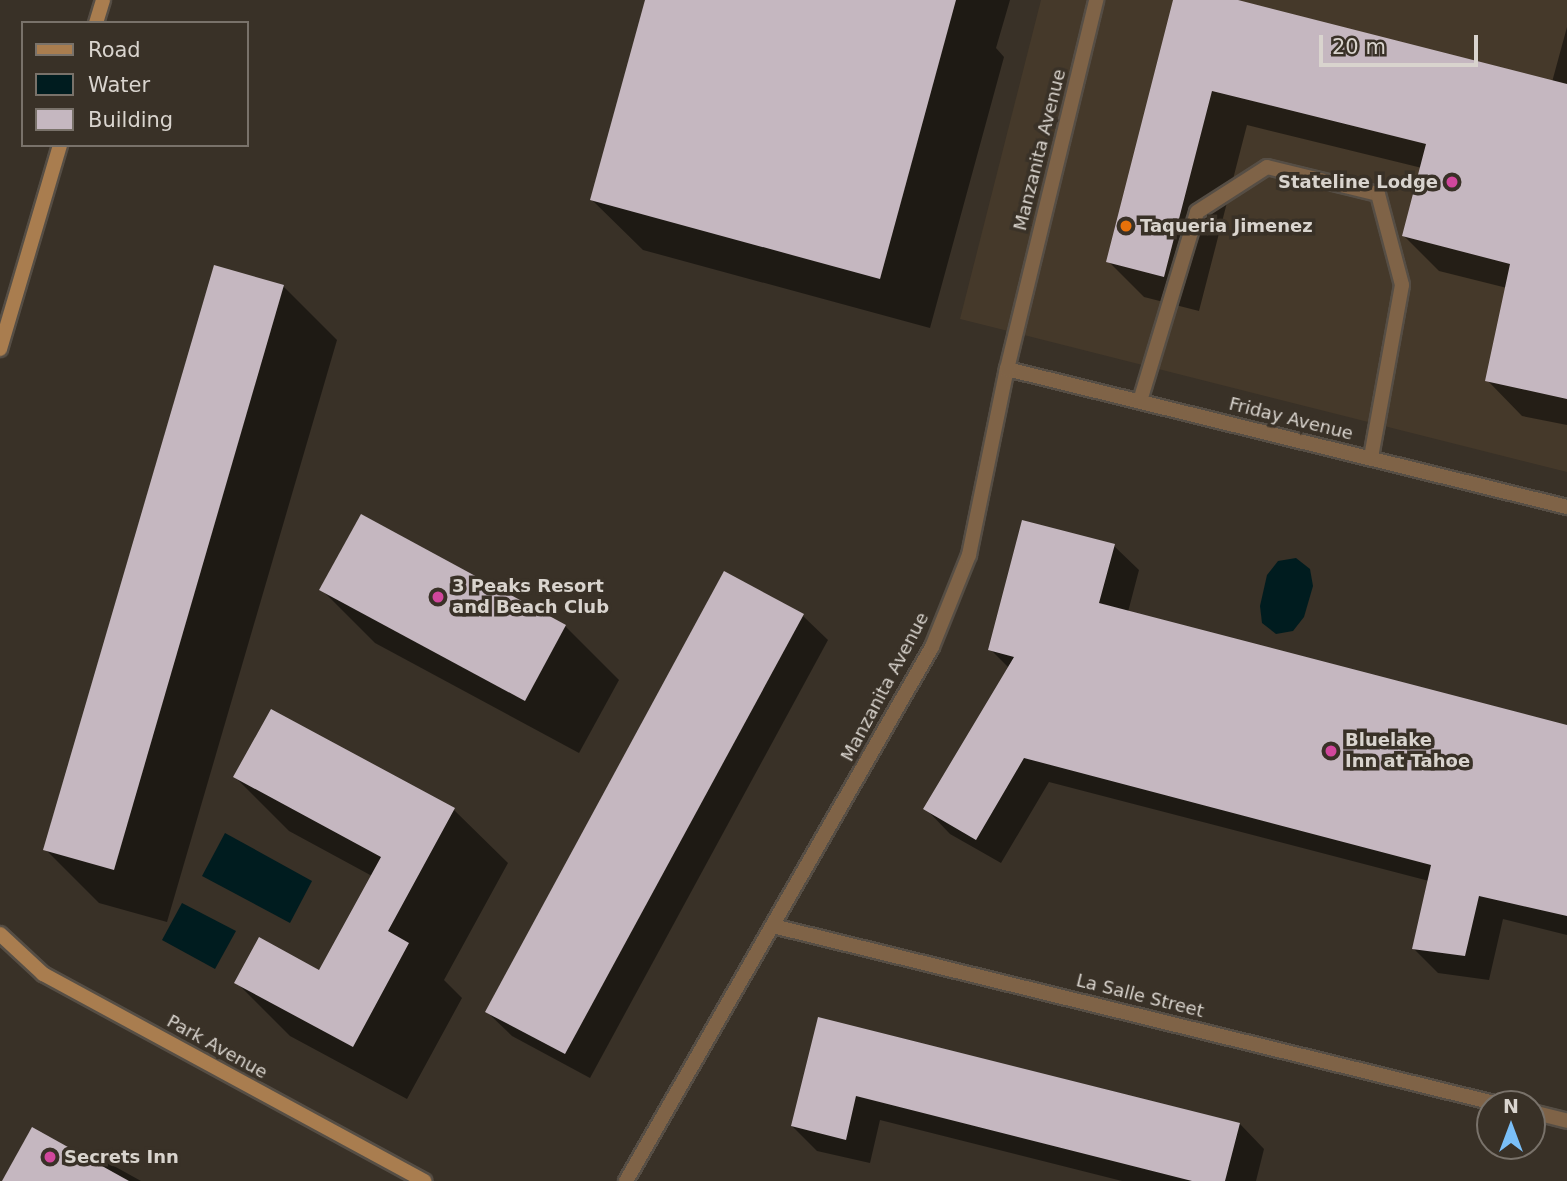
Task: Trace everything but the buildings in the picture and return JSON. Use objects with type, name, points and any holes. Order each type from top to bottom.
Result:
[{"type":"street","points":[[97,21],[103,0]]},
{"type":"street","name":"Manzanita Avenue","points":[[626,1181],[932,647],[969,555],[1007,369],[1096,0]]},
{"type":"street","points":[[0,349],[59,147]]},
{"type":"street","points":[[1140,401],[1197,212],[1267,167],[1378,194],[1402,285],[1371,458]]},
{"type":"street","name":"Friday Avenue","points":[[1007,369],[1567,507]]},
{"type":"street","name":"La Salle Street","points":[[773,926],[1476,1099]]},
{"type":"street","name":"Park Avenue","points":[[0,934],[43,974],[424,1181]]},
{"type":"street","points":[[1546,1116],[1567,1121]]},
{"type":"shaded area","points":[[1041,0],[1567,0],[1567,472],[960,319]]},
{"type":"water","points":[[1296,558],[1310,569],[1313,586],[1304,617],[1293,631],[1276,634],[1262,623],[1260,606],[1267,575],[1278,561]]},
{"type":"water","points":[[225,833],[312,881],[290,923],[202,876]]},
{"type":"water","points":[[182,903],[236,931],[215,969],[162,940]]},
{"type":"place","name":"Stateline Lodge","points":[[1452,182]]},
{"type":"place","name":"Taqueria Jimenez","points":[[1126,226]]},
{"type":"place","name":"3 Peaks Resort and Beach Club","points":[[438,597]]},
{"type":"place","name":"Bluelake Inn at Tahoe","points":[[1331,751]]},
{"type":"place","name":"Secrets Inn","points":[[50,1157]]}]
